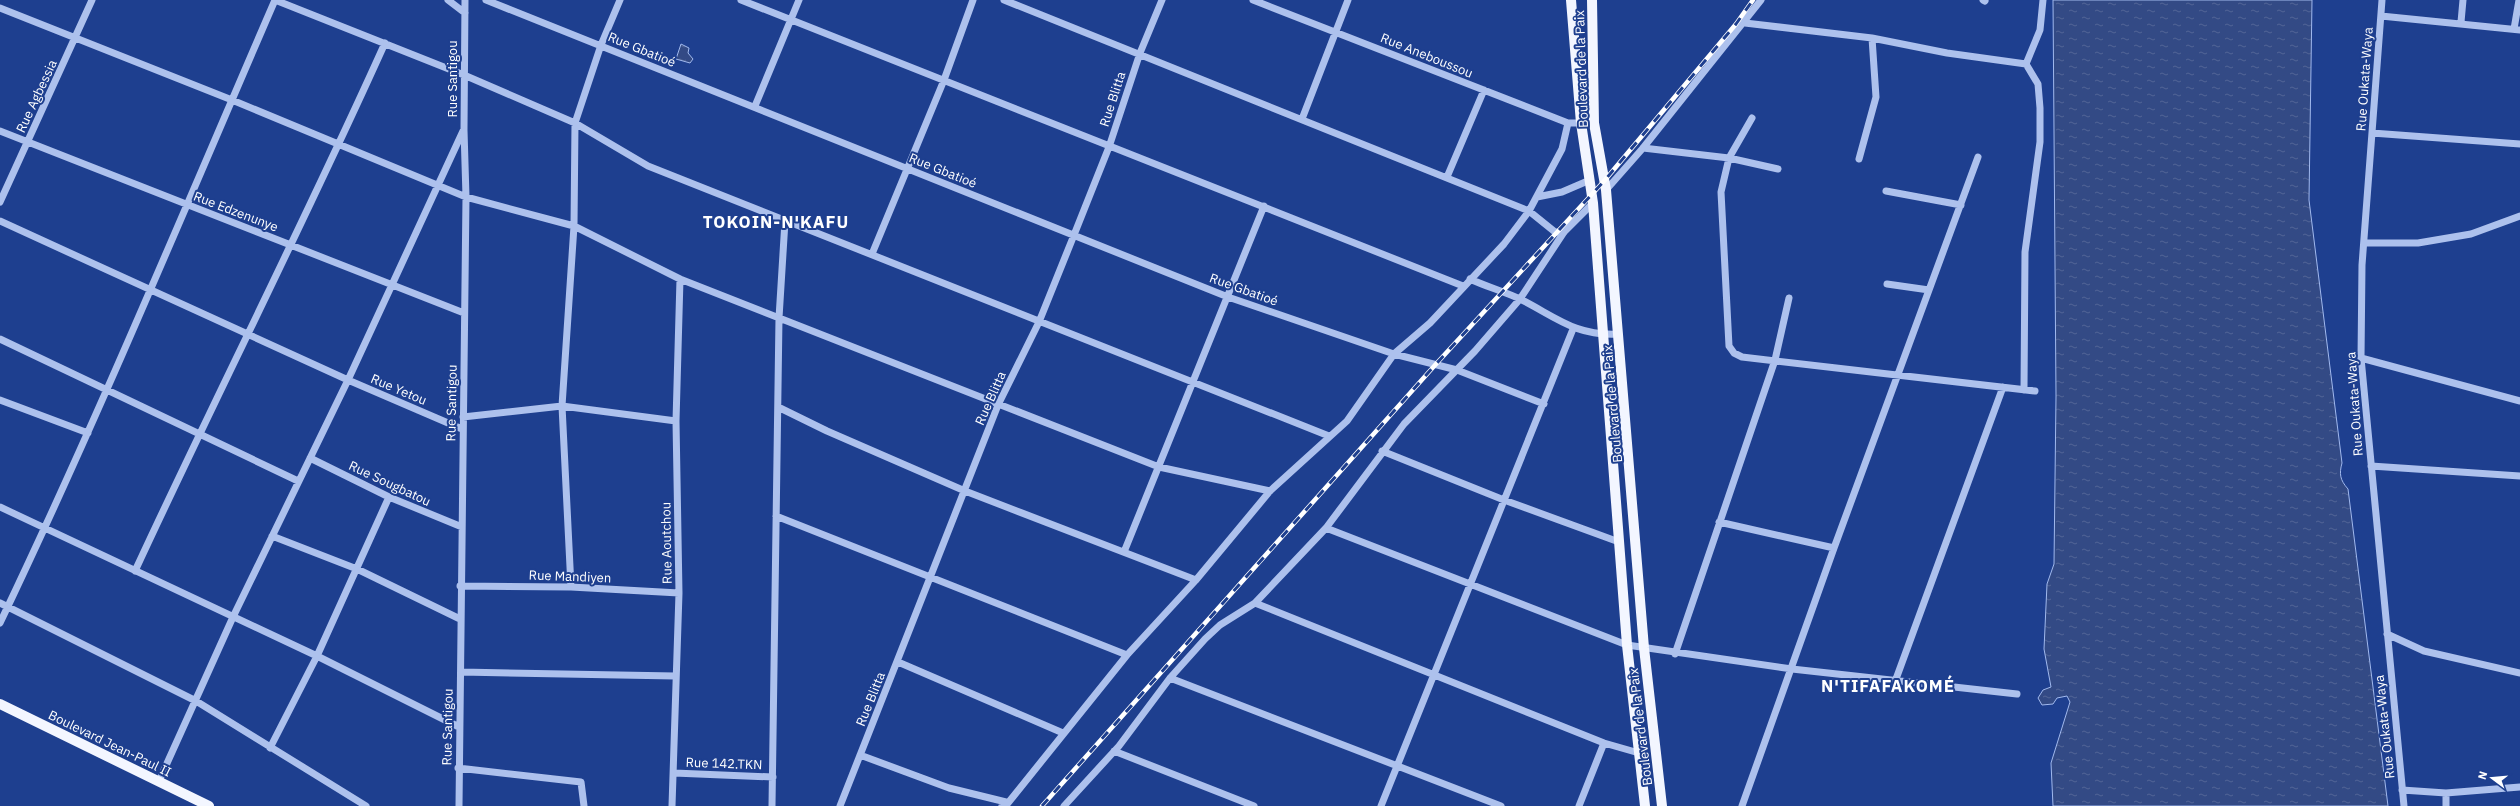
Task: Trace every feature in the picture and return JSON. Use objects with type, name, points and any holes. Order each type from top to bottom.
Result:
[{"type":"main road","name":"Boulevard de la Paix","points":[[1571,0],[1581,123],[1592,198],[1627,645],[1645,806]]},
{"type":"main road","name":"Boulevard de la Paix","points":[[1592,0],[1594,123],[1606,190],[1644,648],[1662,806]]},
{"type":"main road","name":"Boulevard Jean-Paul II","points":[[0,704],[208,806]]},
{"type":"main road","name":"Boulevard Jean-Paul II","points":[[0,710],[194,806]]},
{"type":"street","name":"Rue Agbessia","points":[[0,202],[92,0]]},
{"type":"street","points":[[0,623],[45,529],[151,291],[275,0],[464,75],[575,123],[648,166],[1329,436]]},
{"type":"street","points":[[448,0],[465,13]]},
{"type":"street","name":"Rue Santigou","points":[[459,806],[458,768],[461,672],[460,586],[466,197],[464,75],[466,0]]},
{"type":"street","name":"Rue Gbatioé","points":[[486,0],[755,106],[906,169],[1228,297],[1394,354],[1457,370],[1544,404]]},
{"type":"street","points":[[571,587],[562,406],[574,226],[575,123],[601,45],[620,0]]},
{"type":"street","points":[[741,0],[1463,286]]},
{"type":"street","points":[[755,106],[792,20],[799,0]]},
{"type":"street","points":[[872,254],[944,80],[973,0]]},
{"type":"street","points":[[1004,0],[1140,53],[1529,211],[1555,232],[1564,232]]},
{"type":"street","name":"Rue Blitta","points":[[840,806],[998,405],[1039,322],[1074,235],[1109,147],[1140,53],[1162,0]]},
{"type":"street","name":"Rue Aneboussou","points":[[1253,0],[1568,123],[1594,123]]},
{"type":"street","points":[[1302,119],[1348,0]]},
{"type":"street","points":[[1606,190],[1643,148],[1745,23],[1761,0]]},
{"type":"street","points":[[2026,64],[2040,30],[2043,0]]},
{"type":"street","name":"Rue Oukata-Waya","points":[[2382,0],[2364,243],[2362,358],[2404,806]]},
{"type":"street","points":[[2461,22],[2463,0]]},
{"type":"street","points":[[2381,16],[2461,22],[2517,30],[2519,0]]},
{"type":"street","points":[[0,8],[232,100],[466,197],[574,226],[680,279],[998,405],[1160,467],[1270,491]]},
{"type":"street","points":[[1745,23],[1872,38],[1947,53],[2026,64]]},
{"type":"street","points":[[1859,159],[1876,97],[1872,38]]},
{"type":"street","points":[[135,571],[289,244],[339,145],[385,43]]},
{"type":"street","points":[[2024,390],[2025,252],[2040,142],[2038,84],[2026,64]]},
{"type":"street","points":[[1447,178],[1484,90]]},
{"type":"street","points":[[1752,118],[1729,158],[1723,179],[1720,206],[1729,346],[1738,356],[1897,376],[2035,391]]},
{"type":"street","points":[[860,755],[949,788],[1004,804],[1008,803],[1127,655],[1196,580],[1270,491],[1347,421],[1394,354],[1430,323],[1463,286],[1504,244],[1529,211],[1537,197],[1562,149],[1568,123]]},
{"type":"street","points":[[159,781],[233,617],[348,380],[464,130]]},
{"type":"street","name":"Rue Edzenunye","points":[[0,131],[464,313]]},
{"type":"street","points":[[2372,133],[2520,144]]},
{"type":"street","points":[[1643,148],[1729,158],[1778,169]]},
{"type":"street","points":[[1742,806],[1834,548],[1978,157]]},
{"type":"street","points":[[1537,197],[1562,192],[1590,180]]},
{"type":"street","points":[[1886,191],[1961,205]]},
{"type":"street","points":[[1064,806],[1114,751],[1170,678],[1210,634],[1255,603],[1326,528],[1382,451],[1404,424],[1457,370],[1520,299],[1564,232],[1592,198]]},
{"type":"street","points":[[1124,552],[1160,467],[1264,206]]},
{"type":"street","points":[[2364,243],[2418,243],[2471,234],[2520,216]]},
{"type":"street","points":[[772,806],[779,318],[785,220]]},
{"type":"street","name":"Rue Yetou","points":[[0,221],[348,380],[462,429]]},
{"type":"street","name":"Rue Aoutchou","points":[[672,806],[674,773],[675,676],[679,593],[676,421],[680,279]]},
{"type":"street","points":[[1470,279],[1520,299],[1573,329],[1602,335],[1618,334]]},
{"type":"street","points":[[1887,284],[1929,290]]},
{"type":"street","points":[[1675,654],[1775,360],[1788,298]]},
{"type":"street","points":[[1381,806],[1573,329]]},
{"type":"street","points":[[0,339],[298,481]]},
{"type":"street","points":[[2362,358],[2520,401]]},
{"type":"street","points":[[1896,679],[2002,387]]},
{"type":"street","points":[[0,400],[88,433]]},
{"type":"street","points":[[463,417],[562,406],[676,421]]},
{"type":"street","points":[[778,407],[842,438],[965,491],[1196,580]]},
{"type":"street","points":[[1382,451],[1504,500],[1619,542]]},
{"type":"street","name":"Rue Sougbatou","points":[[310,458],[389,497],[462,527]]},
{"type":"street","points":[[2371,466],[2520,476]]},
{"type":"street","points":[[270,748],[317,656],[389,497]]},
{"type":"street","points":[[0,507],[317,656],[459,727]]},
{"type":"street","points":[[776,516],[1127,655]]},
{"type":"street","points":[[1719,522],[1834,548]]},
{"type":"street","points":[[1326,528],[1627,645],[1675,654],[1792,669],[1896,679],[2018,694]]},
{"type":"street","points":[[272,536],[356,569],[460,619]]},
{"type":"street","name":"Rue Mandiyen","points":[[460,586],[571,587],[679,593]]},
{"type":"street","points":[[0,603],[196,701],[366,806]]},
{"type":"street","points":[[1255,603],[1604,743],[1639,753]]},
{"type":"street","points":[[2387,634],[2424,651],[2520,673]]},
{"type":"street","points":[[898,662],[1063,733]]},
{"type":"street","points":[[461,672],[675,676]]},
{"type":"street","points":[[1170,678],[1397,767],[1502,806]]},
{"type":"street","points":[[1580,806],[1604,743]]},
{"type":"street","points":[[1114,751],[1254,806]]},
{"type":"street","points":[[458,768],[581,782],[583,787],[584,806]]},
{"type":"street","name":"Rue 142.TKN","points":[[674,773],[773,777]]},
{"type":"street","points":[[2402,790],[2446,793],[2520,787]]},
{"type":"street","points":[[2446,793],[2446,806]]},
{"type":"water","points":[[2053,0],[2312,0],[2309,200],[2342,463],[2340,474],[2343,483],[2348,489],[2388,806],[2053,806],[2051,763],[2070,702],[2067,696],[2057,698],[2053,704],[2042,705],[2038,698],[2043,690],[2051,687],[2044,649],[2047,584],[2054,564],[2056,396]]},
{"type":"water","points":[[681,44],[689,48],[688,53],[693,59],[690,63],[676,59]]},
{"type":"railway","points":[[1042,806],[1436,364],[1605,180],[1736,24],[1753,0]]},
{"type":"district","name":"TOKOIN-N'KAFU","points":[[776,222]]},
{"type":"district","name":"N'TIFAFAKOMÉ","points":[[1888,686]]}]
